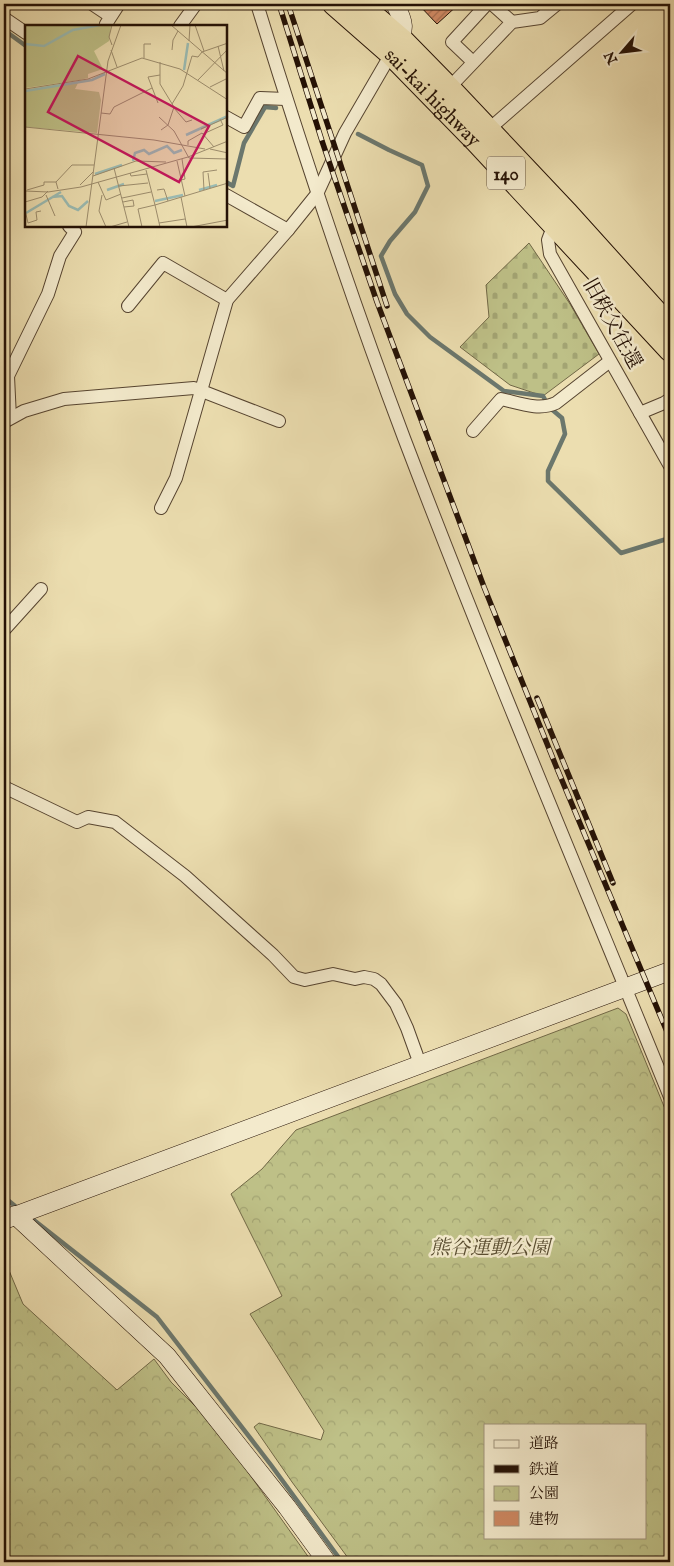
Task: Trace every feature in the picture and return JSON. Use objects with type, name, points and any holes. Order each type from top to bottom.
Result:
[{"type":"highway","name":"sai-kai highway","points":[[334,4],[396,46],[449,88],[670,327]]},
{"type":"highway","name":"sai-kai highway","points":[[360,4],[554,224],[670,350]]},
{"type":"street","points":[[92,4],[109,21],[119,4]]},
{"type":"street","points":[[181,25],[196,4]]},
{"type":"street","points":[[257,4],[317,194],[403,436],[511,709],[670,1097]]},
{"type":"street","points":[[161,508],[176,478],[227,300],[317,194],[344,133],[396,46],[404,28],[395,4]]},
{"type":"street","points":[[474,62],[452,42],[487,4]]},
{"type":"street","points":[[492,4],[512,22]]},
{"type":"street","points":[[449,88],[512,22],[540,18],[557,4]]},
{"type":"street","points":[[488,130],[632,4]]},
{"type":"street","points":[[4,18],[25,32]]},
{"type":"street","points":[[228,118],[244,127],[260,98],[286,99]]},
{"type":"street","points":[[228,195],[288,230]]},
{"type":"street","name":"旧秩父往還","points":[[554,224],[548,240],[550,254],[670,466]]},
{"type":"street","points":[[71,228],[75,232],[60,256],[48,294],[8,376],[7,420],[24,411],[64,399],[194,388],[278,421]]},
{"type":"street","points":[[128,306],[163,263],[227,300]]},
{"type":"street","points":[[473,431],[501,399],[535,406],[549,406],[556,403],[610,361]]},
{"type":"street","points":[[640,413],[670,399]]},
{"type":"street","points":[[4,630],[41,588]]},
{"type":"street","points":[[4,787],[77,822],[88,818],[115,822],[185,876],[273,955],[294,978],[305,980],[333,974],[355,979],[364,977],[374,979],[381,984],[396,1004],[420,1064]]},
{"type":"street","points":[[8,1214],[33,1209],[670,971]]},
{"type":"street","points":[[8,1214],[167,1356],[287,1507],[327,1562]]},
{"type":"green space","points":[[529,243],[570,304],[599,354],[543,396],[510,385],[460,347],[489,317],[486,285]]},
{"type":"green space","name":"熊谷運動公園","points":[[618,1008],[626,1014],[670,1121],[670,1562],[351,1562],[254,1427],[259,1423],[321,1440],[324,1431],[250,1314],[282,1296],[231,1194],[262,1169],[296,1130]]},
{"type":"green space","points":[[4,1267],[8,1268],[23,1304],[117,1390],[154,1359],[171,1382],[215,1426],[312,1562],[4,1562]]},
{"type":"building","points":[[418,4],[459,4],[437,24]]},
{"type":"waterway","points":[[4,30],[25,45]]},
{"type":"waterway","points":[[228,183],[233,186],[244,143],[265,107],[276,108]]},
{"type":"waterway","points":[[358,134],[422,165],[428,186],[415,212],[390,241],[381,256],[395,294],[407,314],[430,337],[504,391],[543,396],[549,407],[562,418],[565,434],[548,471],[548,481],[621,553],[670,538]]},
{"type":"waterway","points":[[4,1197],[20,1210]]},
{"type":"waterway","points":[[30,1217],[157,1317],[271,1465],[342,1562]]},
{"type":"railway","points":[[279,4],[322,141],[377,302],[484,587],[556,766],[670,1039]]},
{"type":"railway","points":[[288,4],[387,306]]},
{"type":"railway","points":[[537,698],[613,883]]}]
